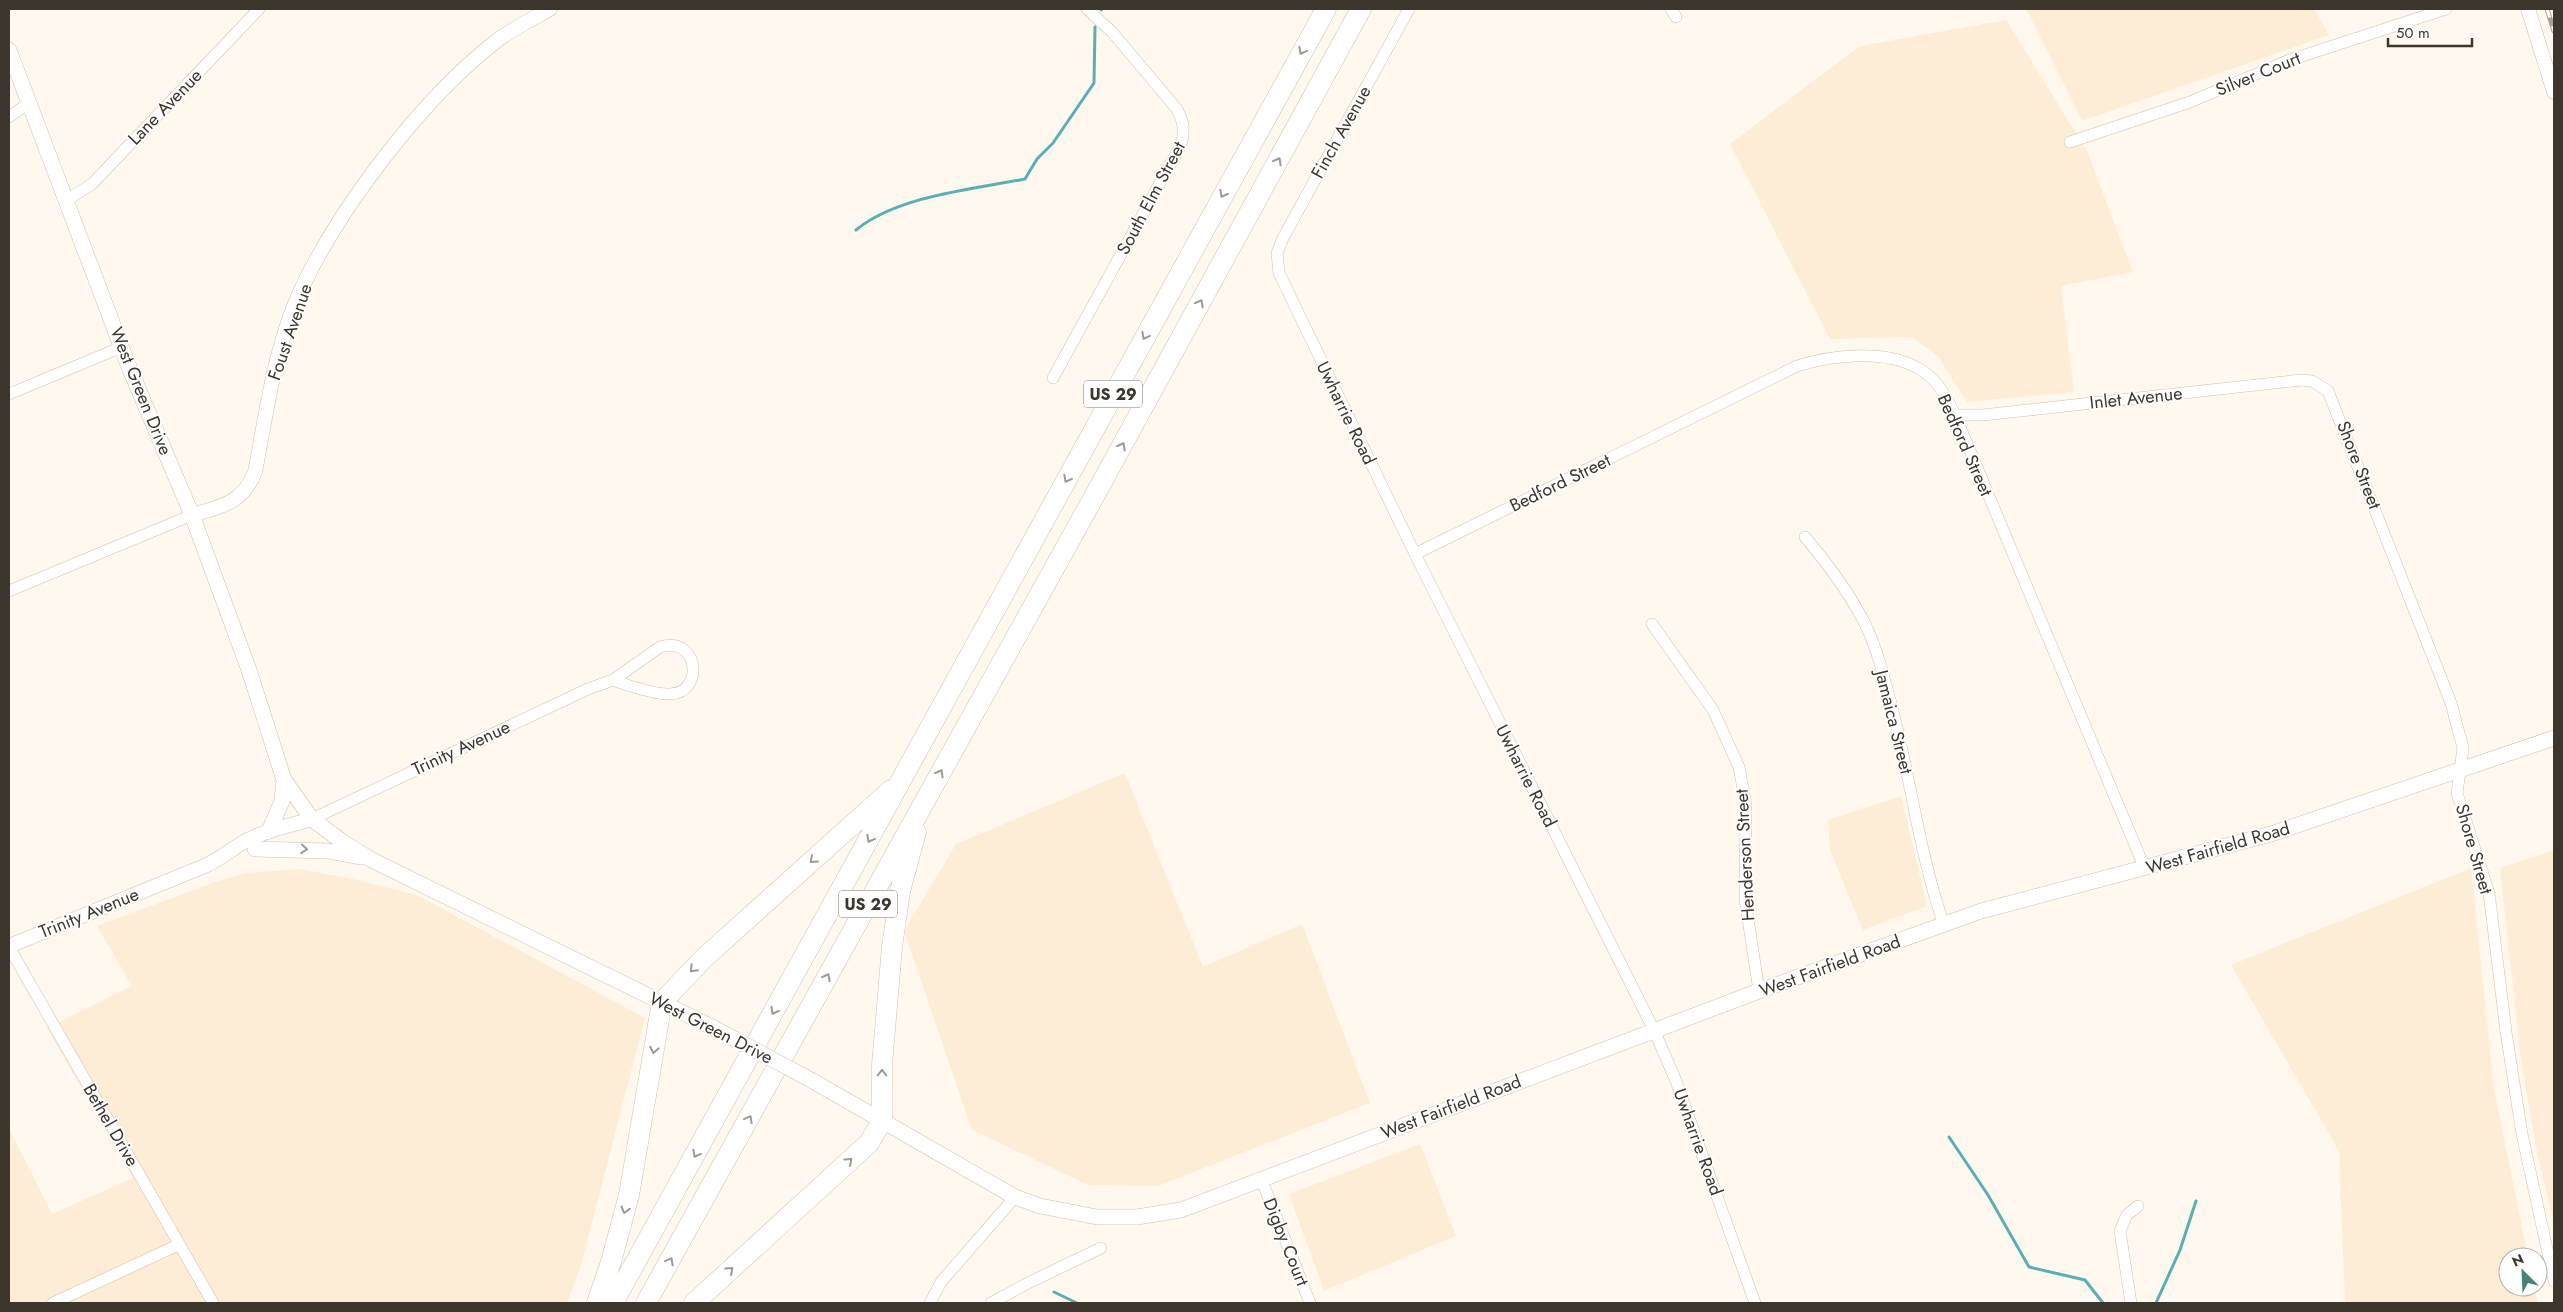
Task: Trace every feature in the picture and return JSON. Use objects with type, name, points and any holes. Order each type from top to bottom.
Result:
[{"type":"highway","name":"US 29","points":[[613,1303],[1326,9]]},
{"type":"highway","name":"US 29","points":[[646,1303],[1362,9]]},
{"type":"highway","points":[[597,1303],[612,1262],[629,1195],[662,1002],[704,958],[902,781]]},
{"type":"highway","points":[[694,1303],[869,1143],[882,1121],[882,1065],[892,947],[900,891],[925,801]]},
{"type":"main road","name":"West Green Drive","points":[[9,50],[122,347],[192,516],[249,670],[284,780],[312,819],[344,843],[372,860],[714,1028],[815,1082],[1015,1197],[1075,1214],[1116,1217]]},
{"type":"main road","name":"West Green Drive","points":[[268,734],[279,746],[303,793],[312,819]]},
{"type":"main road","name":"West Fairfield Road","points":[[1116,1217],[1137,1217],[1181,1210],[1262,1181],[1426,1116],[1654,1030],[1982,912],[2287,830],[2554,738]]},
{"type":"main road","points":[[269,831],[282,801],[284,780]]},
{"type":"main road","points":[[255,849],[328,851],[372,860]]},
{"type":"street","name":"Lane Avenue","points":[[67,200],[92,184],[259,9]]},
{"type":"street","name":"Foust Avenue","points":[[9,590],[192,516],[232,503],[250,484],[255,472],[274,365],[294,306],[310,273],[364,186],[443,89],[496,41],[550,9]]},
{"type":"street","name":"South Elm Street","points":[[1053,378],[1181,145],[1184,134],[1182,116],[1176,108],[1112,32],[1087,9]]},
{"type":"street","name":"Finch Avenue","points":[[1278,258],[1283,238],[1409,9]]},
{"type":"street","name":"Silver Court","points":[[2070,142],[2190,102],[2287,61],[2446,9]]},
{"type":"street","points":[[2528,9],[2554,92]]},
{"type":"street","points":[[9,117],[29,103]]},
{"type":"street","name":"Uwharrie Road","points":[[1278,258],[1279,273],[1292,303],[1415,554],[1654,1030],[1676,1081],[1755,1303]]},
{"type":"street","points":[[9,394],[122,347]]},
{"type":"street","name":"Bedford Street","points":[[1415,554],[1777,375],[1812,362],[1863,356],[1891,360],[1917,367],[1941,389],[1955,415],[2145,869]]},
{"type":"street","name":"Inlet Avenue","points":[[1955,415],[1993,414],[2301,380],[2316,382]]},
{"type":"street","name":"Shore Street","points":[[2316,382],[2328,391],[2333,399],[2451,703],[2462,748],[2457,793],[2489,893],[2506,1032],[2522,1134],[2554,1281]]},
{"type":"street","name":"Jamaica Street","points":[[1805,538],[1837,575],[1862,619],[1878,657],[1901,740],[1918,835],[1944,925]]},
{"type":"street","name":"Henderson Street","points":[[1652,624],[1713,710],[1740,768],[1746,805],[1745,898],[1760,991]]},
{"type":"street","name":"Trinity Avenue","points":[[9,946],[225,856],[255,849],[312,819],[588,689],[613,680],[652,652],[668,645],[681,647],[687,652],[693,667],[693,678],[690,683],[676,693],[669,694],[613,680]]},
{"type":"street","name":"Trinity Avenue","points":[[225,856],[244,842],[269,831],[312,819]]},
{"type":"street","name":"Bethel Drive","points":[[9,946],[178,1245],[213,1303]]},
{"type":"street","name":"Digby Court","points":[[1262,1181],[1310,1303]]},
{"type":"street","points":[[930,1303],[941,1282],[1015,1197]]},
{"type":"street","points":[[2131,1303],[2120,1231],[2127,1214],[2138,1206]]},
{"type":"street","points":[[53,1303],[178,1245]]},
{"type":"street","points":[[990,1303],[1101,1248]]},
{"type":"shaded area","points":[[2026,9],[2314,9],[2329,35],[2082,121]]},
{"type":"shaded area","points":[[2006,20],[2087,151],[2133,272],[2061,286],[2074,392],[1967,402],[1937,355],[1911,337],[1830,339],[1730,144],[1860,46]]},
{"type":"shaded area","points":[[1125,773],[1203,967],[1302,924],[1370,1103],[1158,1186],[1088,1185],[972,1130],[904,931],[956,844]]},
{"type":"shaded area","points":[[1901,796],[1927,906],[1863,930],[1830,850],[1828,820]]},
{"type":"shaded area","points":[[2554,850],[2554,1224],[2537,1152],[2521,1060],[2500,868]]},
{"type":"shaded area","points":[[2471,868],[2494,1089],[2526,1247],[2498,1247],[2498,1297],[2536,1297],[2538,1303],[2345,1303],[2339,1151],[2231,965]]},
{"type":"shaded area","points":[[299,869],[353,879],[417,895],[645,1018],[581,1265],[567,1303],[9,1303],[9,1129],[52,1214],[133,1178],[47,1028],[132,986],[97,926],[215,882],[247,873]]},
{"type":"shaded area","points":[[1420,1144],[1456,1236],[1324,1291],[1289,1194]]},
{"type":"waterway","points":[[856,230],[873,218],[914,202],[959,191],[1025,179],[1037,159],[1053,143],[1094,83],[1095,27]]},
{"type":"waterway","points":[[1949,1137],[1988,1195],[2029,1267],[2085,1280],[2103,1303]]},
{"type":"waterway","points":[[2156,1303],[2180,1250],[2196,1201]]},
{"type":"waterway","points":[[1054,1292],[1077,1303]]},
{"type":"railway","points":[[2547,9],[2554,31]]}]
